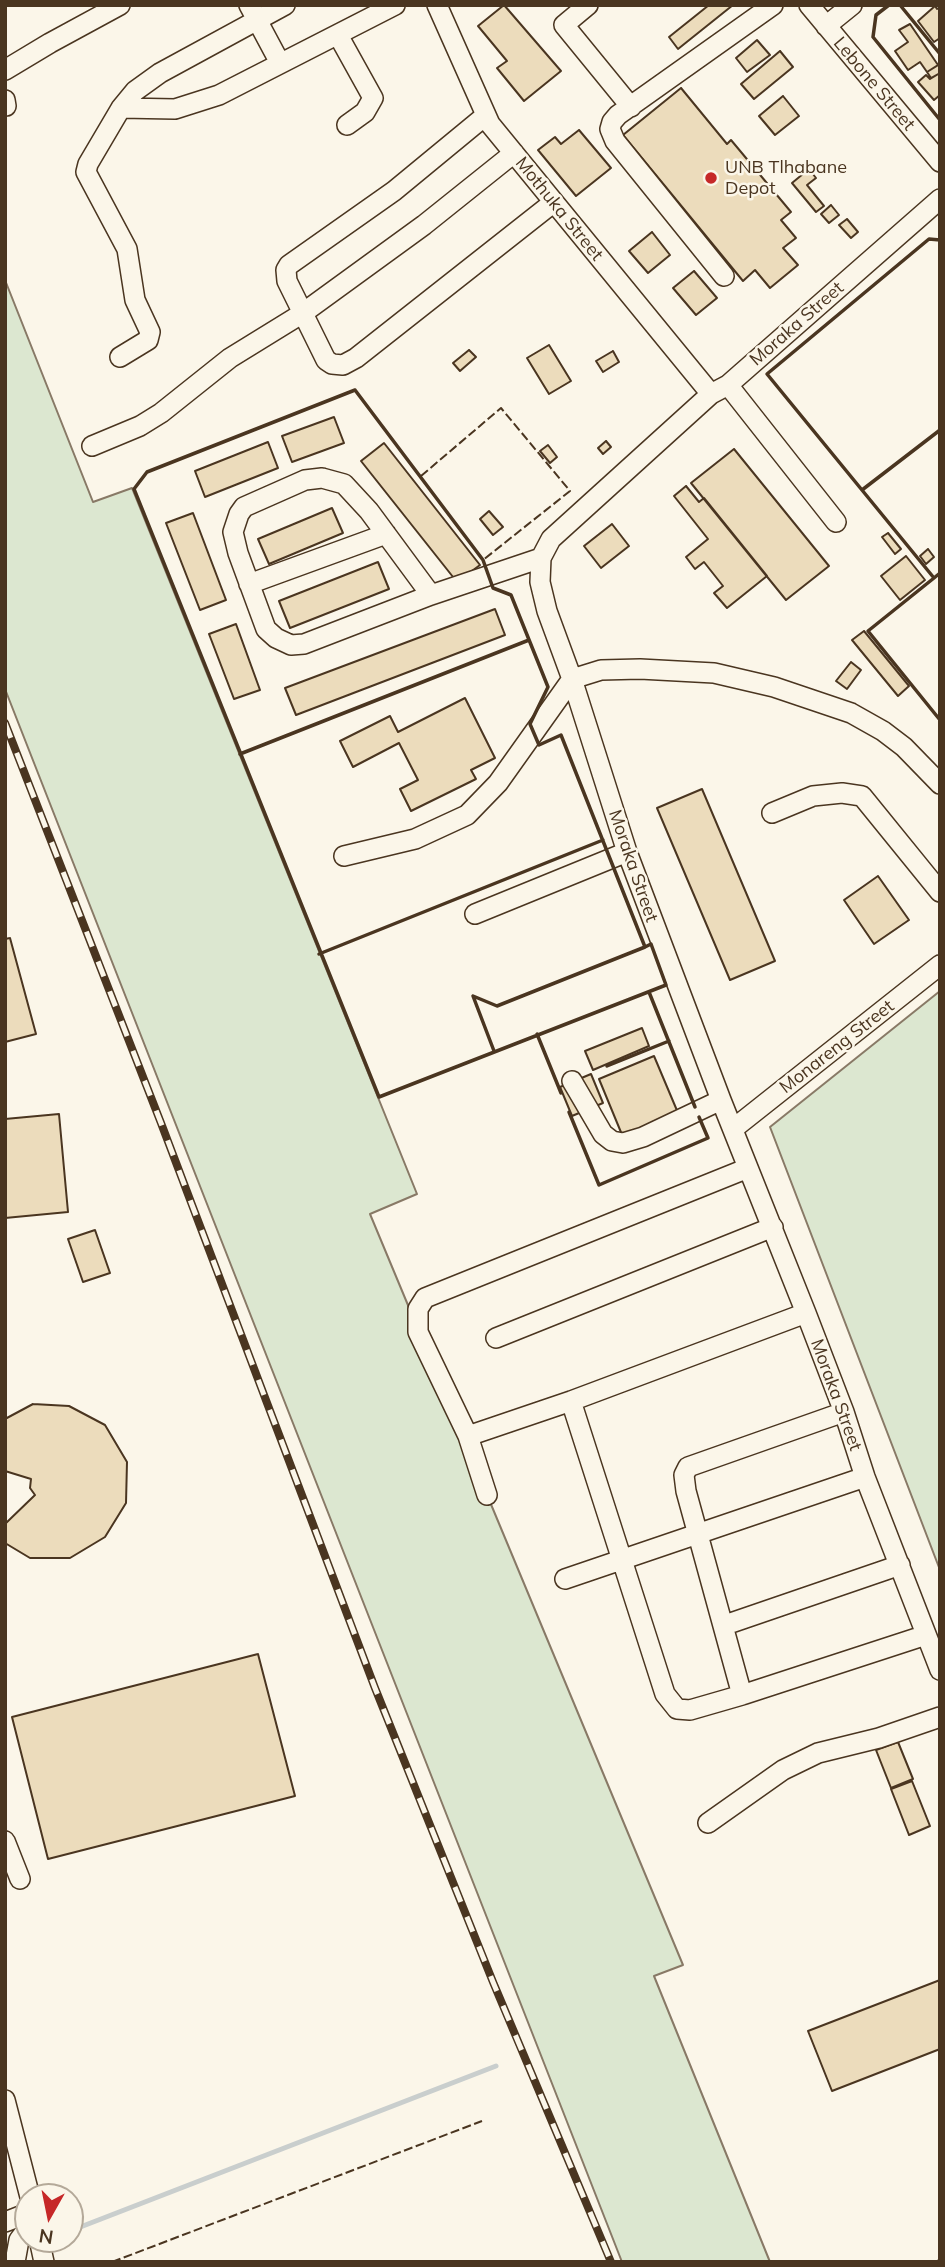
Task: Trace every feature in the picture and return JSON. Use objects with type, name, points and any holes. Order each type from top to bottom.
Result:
[{"type":"street","points":[[5,70],[120,5]]},
{"type":"street","points":[[120,357],[148,340],[150,332],[135,300],[127,249],[86,173],[88,163],[121,108],[135,91],[253,12],[285,5]]},
{"type":"street","points":[[121,108],[175,109],[219,95],[395,5]]},
{"type":"street","name":"Mothuka Street","points":[[437,5],[485,116],[554,202],[836,522]]},
{"type":"street","points":[[588,5],[564,24],[631,107]]},
{"type":"street","points":[[723,276],[610,130],[612,121],[773,5]]},
{"type":"street","name":"Lebone Street","points":[[809,5],[940,162]]},
{"type":"street","points":[[826,26],[852,5]]},
{"type":"street","points":[[253,12],[280,63]]},
{"type":"street","points":[[338,35],[373,98],[365,112],[347,125]]},
{"type":"street","points":[[485,116],[394,191],[289,265],[285,274],[286,281],[326,360],[335,365],[349,363],[554,202]]},
{"type":"street","points":[[92,446],[140,426],[161,413],[230,358],[303,313],[424,225],[514,153]]},
{"type":"street","name":"Moraka Street","points":[[940,199],[719,389],[551,539],[541,558],[540,582],[547,611],[572,679],[627,852],[844,1412],[865,1476],[940,1670]]},
{"type":"street","points":[[431,595],[386,534],[344,484],[322,478],[305,480],[253,503],[239,513],[233,540],[266,629],[276,638],[291,645],[304,644],[431,595],[541,558]]},
{"type":"street","points":[[249,584],[386,534]]},
{"type":"street","points":[[344,856],[415,839],[467,815],[498,783],[572,679],[601,670],[714,673],[774,687],[851,713],[883,731],[904,747],[940,784]]},
{"type":"street","points":[[772,813],[813,796],[842,793],[862,796],[940,892]]},
{"type":"street","points":[[475,914],[627,852]]},
{"type":"street","name":"Monareng Street","points":[[733,1129],[940,965]]},
{"type":"street","points":[[572,1081],[603,1134],[612,1141],[623,1143],[643,1137],[721,1100]]},
{"type":"street","points":[[487,1495],[468,1436],[418,1332],[418,1309],[425,1298],[748,1168]]},
{"type":"street","points":[[496,1338],[772,1227]]},
{"type":"street","points":[[468,1436],[571,1401],[806,1313]]},
{"type":"street","points":[[571,1401],[664,1694],[677,1709],[690,1710],[742,1695],[926,1635]]},
{"type":"street","points":[[742,1695],[684,1475],[688,1467],[844,1412]]},
{"type":"street","points":[[565,1578],[865,1476]]},
{"type":"street","points":[[725,1625],[900,1565]]},
{"type":"street","points":[[708,1823],[783,1770],[818,1753],[879,1738],[940,1717]]},
{"type":"street","points":[[5,1841],[20,1879]]},
{"type":"street","points":[[5,2100],[26,2183]]},
{"type":"green space","points":[[5,280],[93,502],[132,488],[417,1194],[370,1214],[683,1965],[654,1976],[770,2262],[622,2262],[5,689]]},
{"type":"green space","points":[[940,991],[940,1570],[770,1127]]},
{"type":"building","points":[[504,5],[561,71],[524,101],[497,68],[507,61],[478,26]]},
{"type":"building","points":[[709,5],[733,5],[678,49],[669,37]]},
{"type":"building","points":[[935,6],[937,9],[940,7],[940,38],[934,42],[918,21]]},
{"type":"building","points":[[910,24],[938,65],[927,72],[920,62],[908,70],[895,51],[908,42],[899,30]]},
{"type":"building","points":[[757,40],[770,55],[747,72],[736,58]]},
{"type":"building","points":[[780,51],[793,67],[754,99],[741,84]]},
{"type":"building","points":[[940,64],[940,73],[931,78],[927,72]]},
{"type":"building","points":[[940,73],[940,95],[934,100],[918,82],[926,75],[930,79]]},
{"type":"building","name":"UNB Tlhabane Depot","points":[[681,88],[727,144],[731,140],[791,212],[781,220],[796,238],[783,248],[798,265],[770,288],[755,270],[743,281],[623,135]]},
{"type":"building","points":[[783,96],[799,116],[775,135],[759,116]]},
{"type":"building","points":[[579,130],[611,168],[576,196],[538,150],[555,137],[561,144]]},
{"type":"building","points":[[809,169],[816,178],[807,185],[824,206],[816,212],[792,183]]},
{"type":"building","points":[[831,205],[839,215],[829,223],[821,214]]},
{"type":"building","points":[[847,219],[858,232],[851,238],[839,225]]},
{"type":"building","points":[[652,232],[670,255],[648,273],[629,251]]},
{"type":"building","points":[[694,271],[717,298],[696,315],[673,288]]},
{"type":"building","points":[[549,345],[571,381],[549,394],[527,358]]},
{"type":"building","points":[[469,350],[476,357],[460,371],[453,363]]},
{"type":"building","points":[[613,351],[619,362],[603,372],[596,361]]},
{"type":"building","points":[[334,417],[344,443],[292,462],[282,436]]},
{"type":"building","points":[[606,441],[611,447],[603,454],[598,448]]},
{"type":"building","points":[[268,442],[278,468],[205,497],[195,471]]},
{"type":"building","points":[[384,443],[480,565],[457,582],[361,461]]},
{"type":"building","points":[[548,445],[557,457],[550,463],[540,451]]},
{"type":"building","points":[[734,449],[829,566],[786,600],[691,483]]},
{"type":"building","points":[[686,486],[699,502],[704,498],[767,576],[727,608],[714,593],[723,586],[704,562],[695,569],[686,557],[708,539],[674,496]]},
{"type":"building","points":[[332,508],[343,533],[269,564],[258,539]]},
{"type":"building","points":[[489,511],[503,527],[493,535],[480,519]]},
{"type":"building","points":[[193,513],[226,600],[200,610],[166,523]]},
{"type":"building","points":[[612,524],[629,546],[601,568],[584,546]]},
{"type":"building","points":[[888,533],[901,549],[895,554],[882,537]]},
{"type":"building","points":[[928,549],[934,557],[926,564],[920,556]]},
{"type":"building","points":[[906,556],[925,580],[900,600],[881,576]]},
{"type":"building","points":[[378,562],[389,589],[290,628],[279,601]]},
{"type":"building","points":[[495,609],[505,635],[296,715],[285,688]]},
{"type":"building","points":[[236,624],[260,690],[234,699],[209,634]]},
{"type":"building","points":[[864,631],[909,686],[898,696],[852,640]]},
{"type":"building","points":[[851,662],[861,670],[847,689],[836,681]]},
{"type":"building","points":[[465,698],[495,758],[471,770],[476,779],[411,811],[400,789],[418,780],[399,743],[353,767],[340,741],[390,716],[398,732]]},
{"type":"building","points":[[702,789],[775,961],[730,980],[657,808]]},
{"type":"building","points":[[878,876],[909,920],[874,944],[844,900]]},
{"type":"building","points":[[10,938],[36,1034],[5,1042],[5,939]]},
{"type":"building","points":[[642,1028],[649,1046],[593,1070],[585,1051]]},
{"type":"building","points":[[654,1056],[681,1120],[625,1142],[599,1079]]},
{"type":"building","points":[[591,1074],[603,1103],[572,1116],[560,1087]]},
{"type":"building","points":[[59,1114],[68,1212],[5,1218],[5,1119]]},
{"type":"building","points":[[95,1230],[110,1273],[83,1282],[68,1239]]},
{"type":"building","points":[[33,1404],[69,1406],[105,1425],[127,1462],[126,1503],[105,1537],[70,1558],[30,1558],[5,1543],[5,1524],[35,1495],[30,1488],[31,1479],[5,1471],[5,1419]]},
{"type":"building","points":[[258,1654],[295,1796],[48,1859],[12,1717]]},
{"type":"building","points":[[898,1742],[913,1779],[891,1788],[876,1750]]},
{"type":"building","points":[[912,1781],[930,1826],[909,1835],[891,1789]]},
{"type":"building","points":[[940,1980],[940,2049],[832,2091],[808,2031]]},
{"type":"waterway","points":[[84,2226],[496,2066]]},
{"type":"railway","points":[[5,723],[161,1123],[375,1688],[493,1982],[611,2262]]},
{"type":"fence","points":[[421,476],[501,408],[570,491],[483,560]]},
{"type":"fence","points":[[112,2262],[482,2121]]},
{"type":"fence","points":[[934,2262],[940,2260]]},
{"type":"wall","points":[[889,5],[876,15],[873,37],[940,120]]},
{"type":"wall","points":[[900,5],[940,54]]},
{"type":"wall","points":[[940,240],[929,239],[767,374],[934,578],[940,573]]},
{"type":"wall","points":[[355,390],[483,560],[493,588],[511,595],[548,687],[530,724],[539,745],[561,735],[645,947],[651,944],[666,985],[379,1097],[134,489],[147,472],[355,390]]},
{"type":"wall","points":[[862,490],[940,430]]},
{"type":"wall","points":[[934,578],[868,631],[940,720]]},
{"type":"wall","points":[[240,754],[529,640]]},
{"type":"wall","points":[[319,954],[603,840]]},
{"type":"wall","points":[[494,1051],[473,996],[497,1006],[645,947]]},
{"type":"wall","points":[[649,992],[695,1107]]},
{"type":"wall","points":[[537,1034],[561,1093]]},
{"type":"wall","points":[[607,1066],[669,1041]]},
{"type":"wall","points":[[569,1112],[599,1185],[708,1138],[699,1117]]},
{"type":"place","name":"UNB Tlhabane Depot","points":[[711,178]]}]
